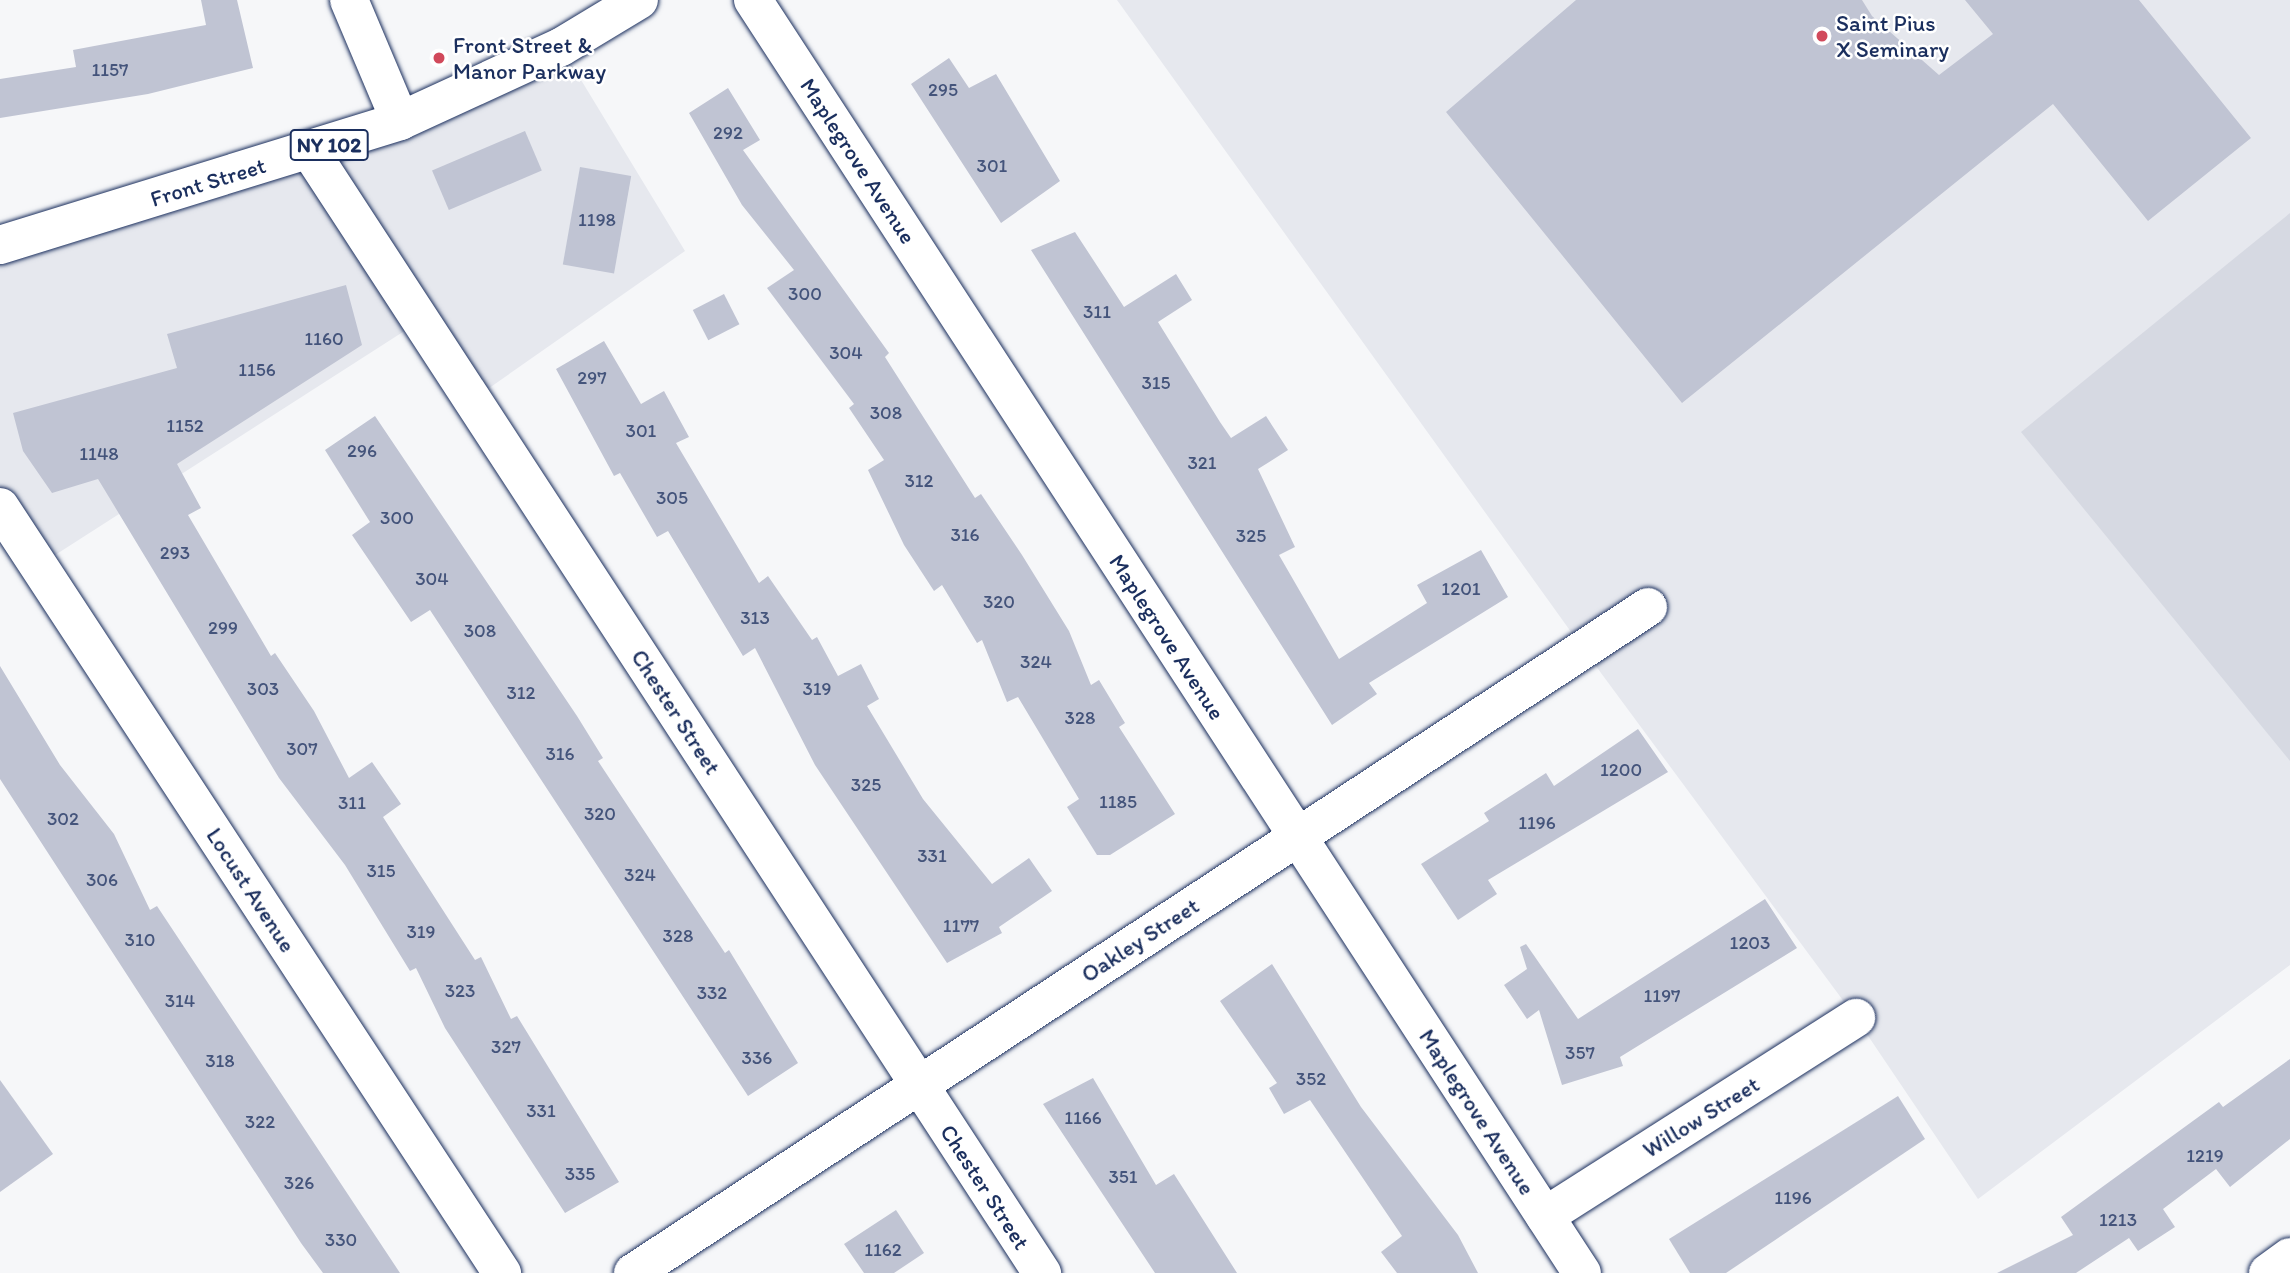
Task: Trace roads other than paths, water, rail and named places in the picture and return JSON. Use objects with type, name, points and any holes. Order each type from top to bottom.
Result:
[{"type":"street","points":[[349,0],[400,121]]},
{"type":"street","name":"Front Street","points":[[0,245],[400,121],[551,52],[639,0]]},
{"type":"street","name":"Maplegrove Avenue","points":[[753,0],[1582,1273]]},
{"type":"street","name":"Chester Street","points":[[310,151],[1042,1273]]},
{"type":"street","name":"Locust Avenue","points":[[0,507],[502,1273]]},
{"type":"street","name":"Oakley Street","points":[[633,1273],[1648,607]]},
{"type":"street","name":"Willow Street","points":[[1545,1216],[1856,1018]]},
{"type":"street","points":[[2268,1273],[2290,1257]]},
{"type":"place","name":"Saint Pius X Seminary","points":[[1822,36]]},
{"type":"place","name":"Front Street & Manor Parkway","points":[[439,58]]}]
